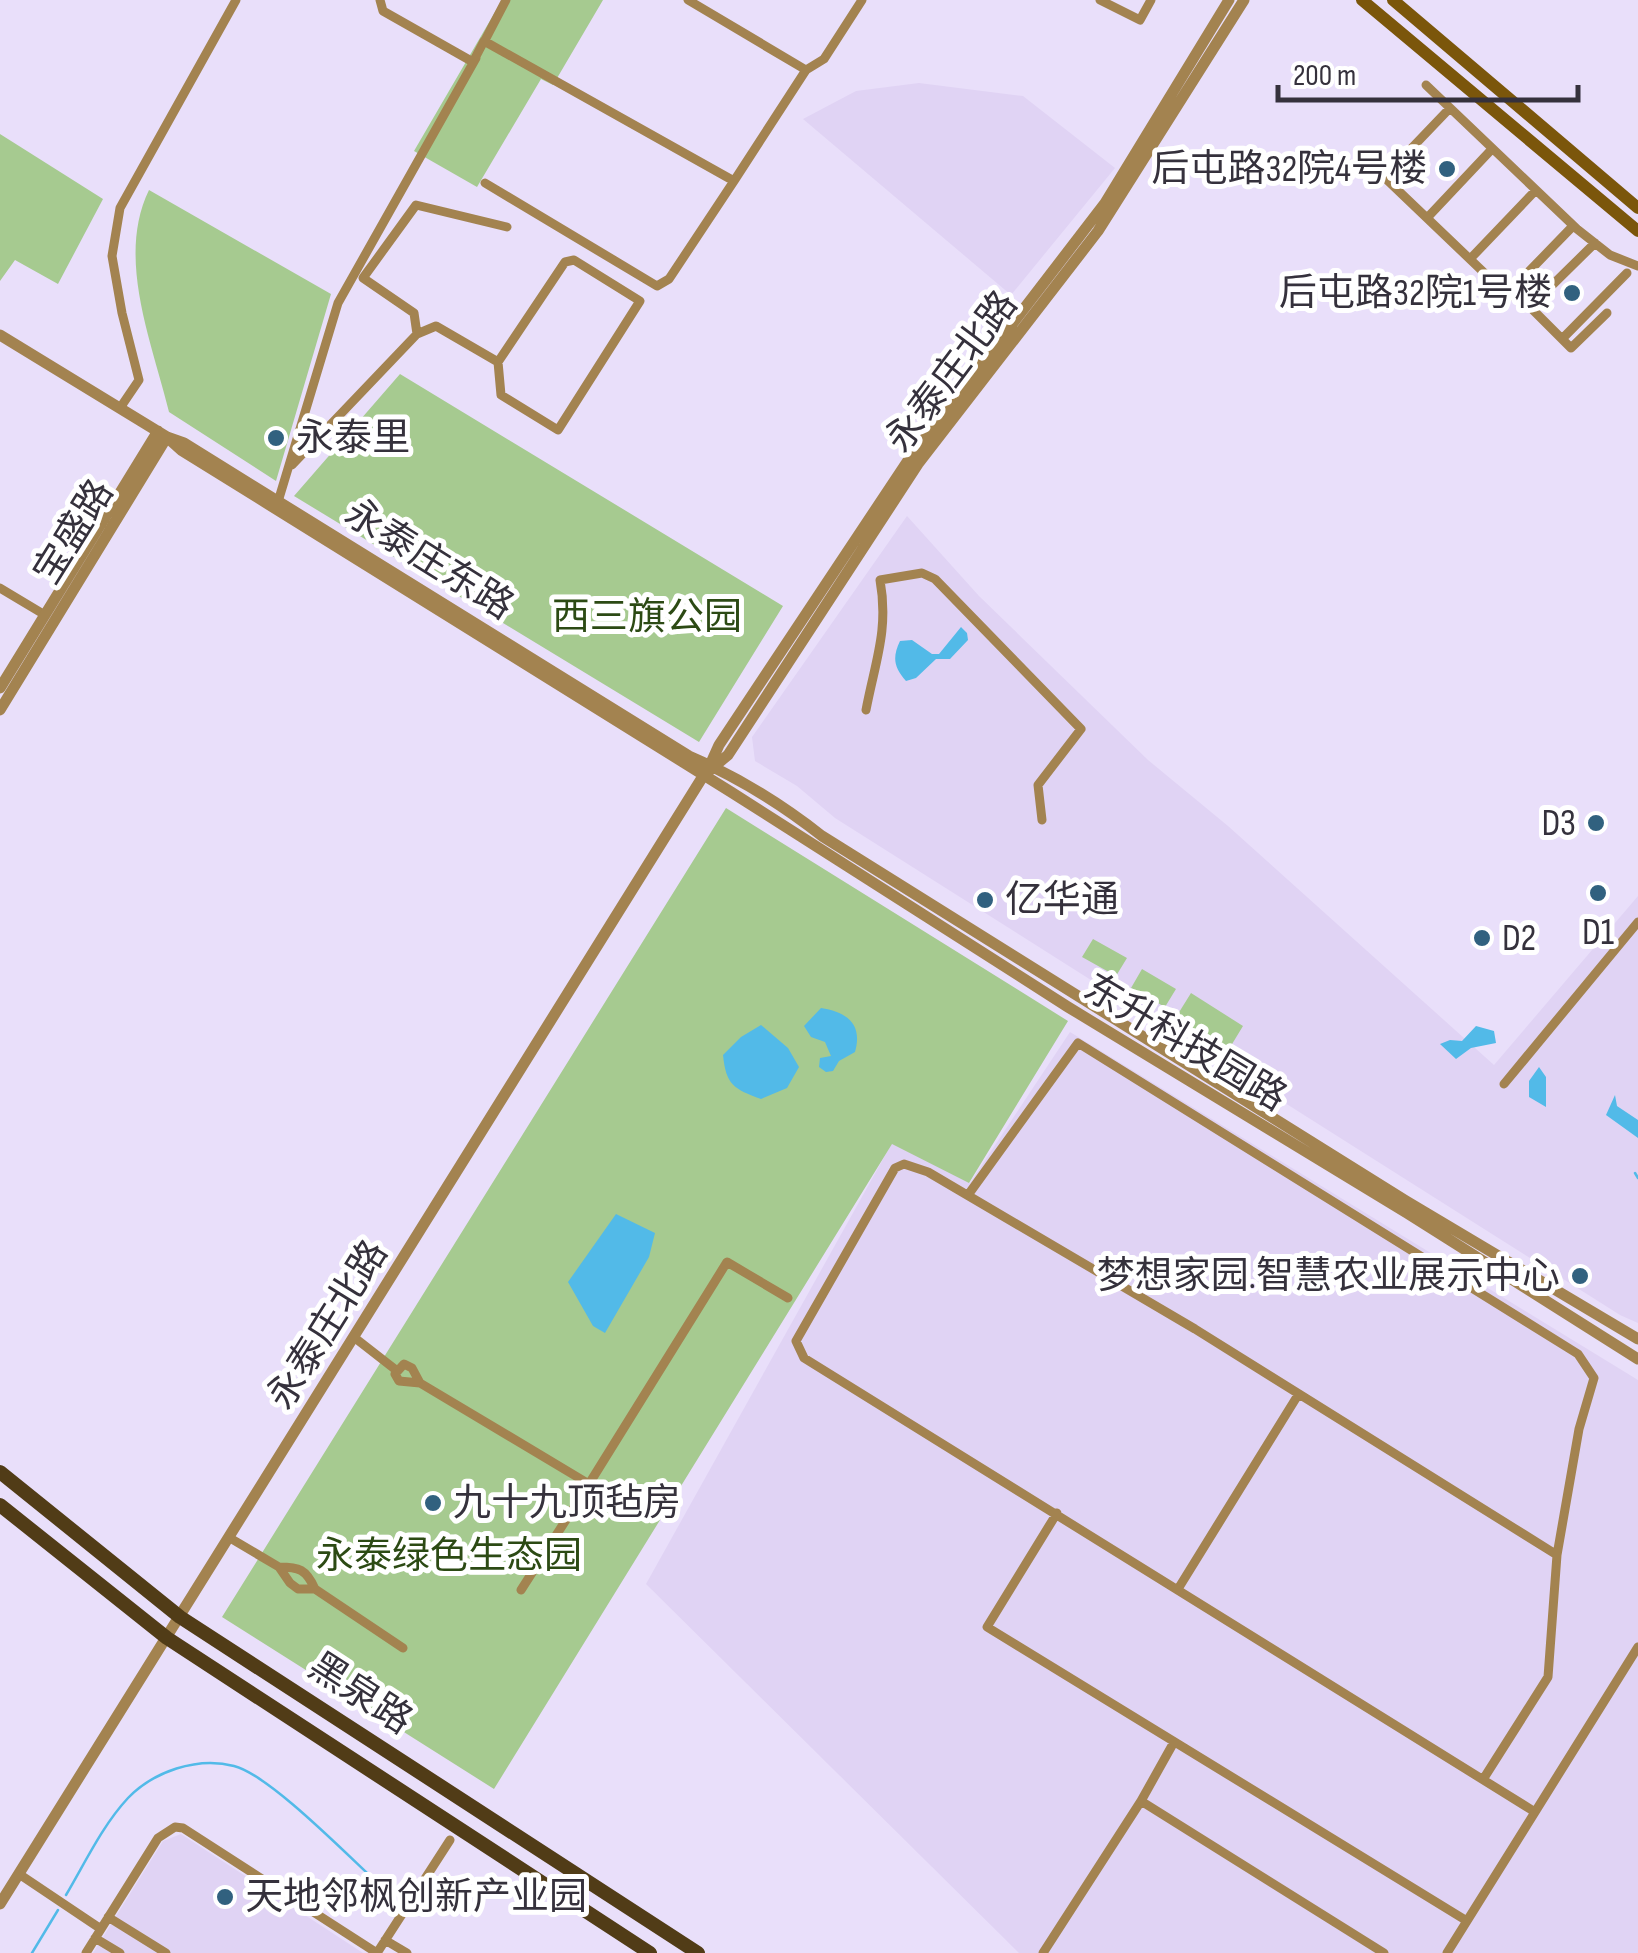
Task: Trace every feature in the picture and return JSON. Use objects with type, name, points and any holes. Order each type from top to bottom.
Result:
[{"type":"main road","points":[[1362,0],[1638,231]]},
{"type":"main road","points":[[1393,0],[1638,208]]},
{"type":"main road","name":"黑泉路","points":[[0,1472],[180,1617],[698,1953]]},
{"type":"main road","name":"黑泉路","points":[[0,1505],[167,1638],[650,1953]]},
{"type":"street","points":[[120,408],[139,380],[112,256],[120,208],[236,0]]},
{"type":"street","points":[[380,0],[383,12],[473,62]]},
{"type":"street","points":[[498,362],[436,326],[418,334],[292,462],[277,505],[338,304],[506,0]]},
{"type":"street","points":[[688,0],[806,70]]},
{"type":"street","points":[[485,184],[658,286],[669,279],[806,70],[824,59],[862,0]]},
{"type":"street","points":[[1100,0],[1140,20],[1151,0]]},
{"type":"street","name":"永泰庄北路","points":[[0,1904],[709,769],[719,746],[911,456],[1105,203],[1229,0]]},
{"type":"street","name":"永泰庄北路","points":[[709,769],[728,755],[918,464],[1098,231],[1244,0]]},
{"type":"street","points":[[473,62],[484,41],[734,182]]},
{"type":"street","points":[[1426,85],[1574,226],[1610,256],[1638,266]]},
{"type":"street","points":[[1450,108],[1384,178],[1498,286],[1530,308],[1572,348],[1607,313]]},
{"type":"street","points":[[1427,218],[1492,149]]},
{"type":"street","points":[[1470,259],[1536,190]]},
{"type":"street","points":[[418,334],[414,313],[363,278],[416,205],[508,227]]},
{"type":"street","points":[[1509,292],[1574,226]]},
{"type":"street","points":[[1530,308],[1594,243]]},
{"type":"street","points":[[574,260],[640,301],[558,430],[502,395],[498,362],[565,262],[574,260]]},
{"type":"street","points":[[1562,338],[1626,273]]},
{"type":"street","name":"永泰庄东路","points":[[0,335],[184,443],[709,769]]},
{"type":"street","name":"宝盛路","points":[[0,688],[163,434]]},
{"type":"street","name":"宝盛路","points":[[0,710],[163,434]]},
{"type":"street","points":[[866,710],[881,653],[885,607],[880,580],[922,573],[935,579],[1081,729],[1038,786],[1042,820]]},
{"type":"street","points":[[0,588],[45,616]]},
{"type":"street","name":"东升科技园路","points":[[709,769],[784,807],[822,836],[1406,1201],[1638,1338]]},
{"type":"street","name":"东升科技园路","points":[[709,769],[1068,1007],[1390,1202],[1638,1359]]},
{"type":"street","points":[[1504,1084],[1638,922]]},
{"type":"street","points":[[968,1195],[1078,1043],[1578,1354],[1594,1378],[1578,1428],[1557,1556],[1548,1677],[1484,1778]]},
{"type":"street","points":[[1535,1812],[804,1358],[796,1340],[895,1168],[904,1164],[915,1166],[1195,1330],[1557,1556]]},
{"type":"street","points":[[521,1590],[727,1262],[788,1298]]},
{"type":"street","points":[[355,1338],[396,1370]]},
{"type":"street","points":[[396,1370],[402,1365],[410,1366],[420,1383],[590,1484]]},
{"type":"street","points":[[396,1370],[396,1378],[402,1384],[420,1383]]},
{"type":"street","points":[[1178,1589],[1298,1396]]},
{"type":"street","points":[[1057,1514],[986,1627],[1466,1921]]},
{"type":"street","points":[[230,1538],[279,1567],[298,1589],[315,1589]]},
{"type":"street","points":[[279,1567],[299,1567],[315,1589],[403,1648]]},
{"type":"street","points":[[1446,1953],[1638,1648]]},
{"type":"street","points":[[1043,1953],[1141,1802],[1174,1742]]},
{"type":"street","points":[[1141,1802],[1384,1953]]},
{"type":"street","points":[[86,1953],[158,1838],[175,1827],[183,1828],[377,1953],[450,1840]]},
{"type":"street","points":[[19,1874],[120,1953]]},
{"type":"street","points":[[108,1917],[166,1953]]},
{"type":"street","points":[[386,1940],[407,1953]]},
{"type":"shaded area","points":[[919,83],[1023,96],[1115,168],[1011,295],[803,119],[856,91]]},
{"type":"shaded area","points":[[907,516],[979,596],[1148,760],[1228,826],[1494,1065],[1638,896],[1638,1323],[835,818],[797,786],[755,761],[752,737]]},
{"type":"shaded area","points":[[1070,1032],[1638,1380],[1638,1953],[1019,1953],[646,1584],[892,1143],[970,1183]]},
{"type":"shaded area","points":[[181,1834],[363,1953],[93,1953],[163,1841]]},
{"type":"green space","points":[[502,0],[603,0],[553,85],[541,79],[477,187],[414,151]]},
{"type":"green space","points":[[0,134],[103,199],[58,284],[15,260],[0,281]]},
{"type":"green space","points":[[149,190],[331,294],[276,481],[169,412],[146,329],[136,272],[140,216]]},
{"type":"green space","name":"西三旗公园","points":[[400,374],[783,606],[699,742],[294,496]]},
{"type":"green space","name":"永泰绿色生态园","points":[[726,808],[1068,1021],[969,1183],[892,1144],[494,1789],[222,1617]]},
{"type":"green space","points":[[1093,939],[1127,958],[1116,976],[1082,957]]},
{"type":"green space","points":[[1142,969],[1176,989],[1165,1007],[1131,988]]},
{"type":"green space","points":[[1191,993],[1243,1026],[1226,1054],[1173,1022]]},
{"type":"water","points":[[961,627],[968,640],[950,659],[936,659],[916,678],[906,681],[896,662],[900,641],[912,640],[932,654],[939,654]]},
{"type":"water","points":[[821,1008],[845,1016],[857,1034],[855,1052],[839,1061],[833,1071],[826,1072],[819,1067],[820,1058],[831,1056],[825,1042],[811,1037],[804,1026]]},
{"type":"water","points":[[761,1025],[788,1048],[799,1067],[787,1088],[761,1099],[733,1084],[726,1073],[723,1055]]},
{"type":"water","points":[[1476,1026],[1494,1031],[1496,1043],[1471,1048],[1456,1059],[1440,1044],[1462,1041]]},
{"type":"water","points":[[1539,1067],[1546,1077],[1546,1107],[1529,1097],[1529,1081]]},
{"type":"water","points":[[1615,1095],[1617,1106],[1638,1120],[1638,1138],[1606,1115]]},
{"type":"water","points":[[616,1214],[655,1233],[649,1257],[605,1333],[593,1326],[568,1282]]},
{"type":"waterway","points":[[1635,1173],[1638,1178]]},
{"type":"waterway","points":[[66,1895],[102,1833],[128,1798],[176,1768],[205,1763],[234,1766],[268,1785],[382,1887]]},
{"type":"waterway","points":[[32,1953],[58,1910]]},
{"type":"place","name":"后屯路32院4号楼","points":[[1447,169]]},
{"type":"place","name":"后屯路32院1号楼","points":[[1572,293]]},
{"type":"place","name":"永泰里","points":[[276,438]]},
{"type":"place","name":"D3","points":[[1596,823]]},
{"type":"place","name":"D1","points":[[1598,893]]},
{"type":"place","name":"亿华通","points":[[985,900]]},
{"type":"place","name":"D2","points":[[1482,938]]},
{"type":"place","name":"梦想家园.智慧农业展示中心","points":[[1580,1276]]},
{"type":"place","name":"九十九顶毡房","points":[[433,1503]]},
{"type":"place","name":"天地邻枫创新产业园","points":[[225,1897]]}]
